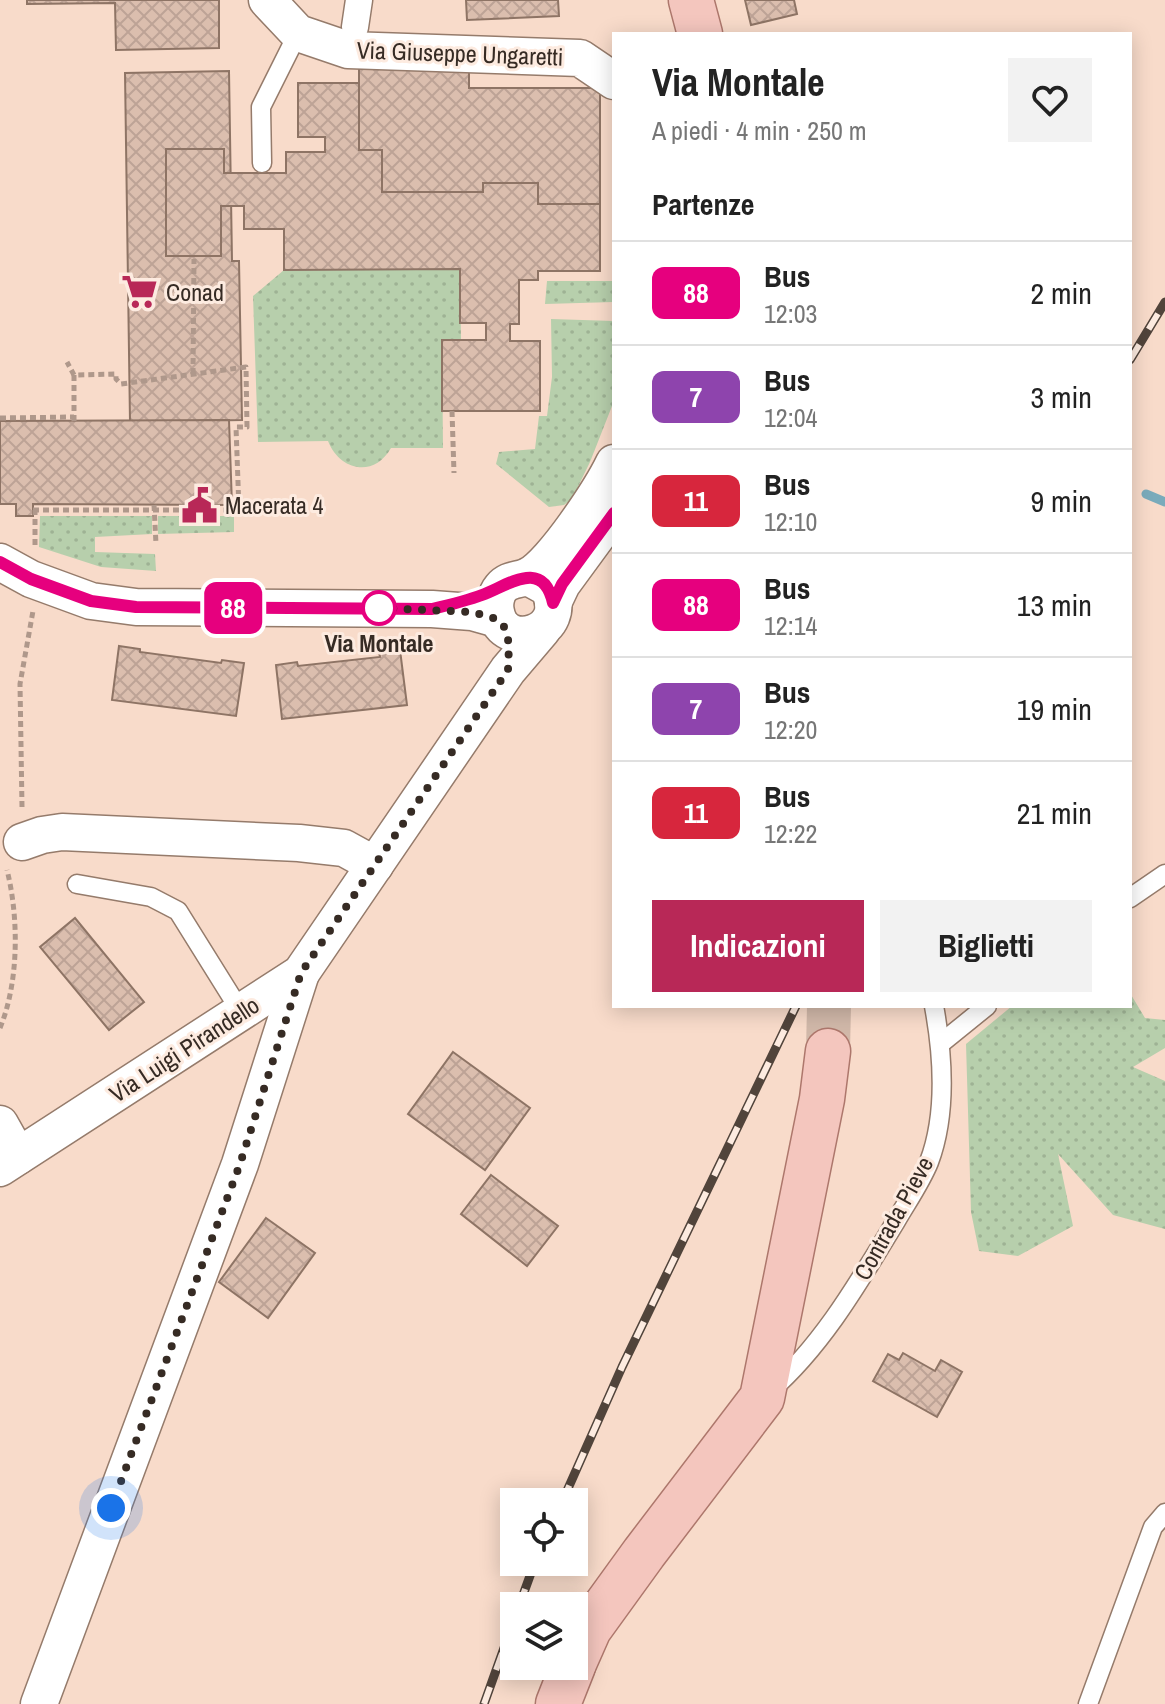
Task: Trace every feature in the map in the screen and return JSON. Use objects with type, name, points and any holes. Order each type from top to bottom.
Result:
[{"type":"main road","points":[[691,0],[699,32]]},
{"type":"main road","name":"Contrada Pieve","points":[[588,1631],[762,1398],[822,1099],[828,1051]]},
{"type":"main road","name":"Contrada Pieve","points":[[558,1704],[567,1680]]},
{"type":"street","name":"Via Giuseppe Ungaretti","points":[[267,0],[298,33],[348,50],[580,58],[612,80]]},
{"type":"street","points":[[355,27],[359,0]]},
{"type":"street","points":[[508,670],[508,603],[571,531],[612,466]]},
{"type":"street","name":"Via Luigi Pirandello","points":[[4,1142],[241,1012],[301,973],[548,616],[562,584],[612,516]]},
{"type":"street","points":[[0,562],[31,579],[91,601],[136,607],[432,609],[472,612],[548,588],[548,616],[524,635],[508,603]]},
{"type":"street","points":[[14,854],[42,835],[62,832],[299,843],[344,848],[375,865]]},
{"type":"street","points":[[39,1704],[240,1164],[301,973]]},
{"type":"lane","points":[[262,163],[261,107],[298,33]]},
{"type":"lane","points":[[1132,897],[1165,874]]},
{"type":"lane","points":[[77,884],[151,897],[178,911],[241,1012]]},
{"type":"lane","name":"Contrada Pieve","points":[[762,1398],[792,1372],[861,1279],[929,1162],[940,1114],[940,1044],[934,1008]]},
{"type":"lane","points":[[940,1044],[985,1008]]},
{"type":"lane","points":[[1088,1704],[1153,1527],[1165,1513]]},
{"type":"path","points":[[193,374],[194,259]]},
{"type":"path","points":[[1,416],[74,419],[74,375],[67,362]]},
{"type":"path","points":[[35,536],[34,510],[154,507],[239,510],[234,455],[236,427],[247,427],[246,367],[130,384],[121,384],[116,374],[74,375]]},
{"type":"path","points":[[452,411],[454,473]]},
{"type":"path","points":[[154,507],[156,544]]},
{"type":"path","points":[[0,1028],[14,983],[14,854],[23,767],[20,684],[34,605]]},
{"type":"green space","points":[[460,269],[461,340],[442,341],[443,448],[391,448],[376,464],[358,467],[341,459],[328,441],[258,442],[253,296],[284,270]]},
{"type":"green space","points":[[547,281],[612,281],[612,302],[545,304]]},
{"type":"green space","points":[[551,319],[612,321],[612,406],[572,499],[564,505],[549,507],[496,464],[499,452],[535,449],[539,416],[547,416],[552,377]]},
{"type":"green space","points":[[40,516],[152,516],[152,534],[95,537],[95,552],[155,554],[156,571],[101,567],[39,547]]},
{"type":"green space","points":[[158,516],[234,516],[234,532],[158,534]]},
{"type":"green space","points":[[1132,996],[1145,1018],[1165,1020],[1165,1048],[1133,1067],[1165,1081],[1165,1229],[1113,1215],[1058,1154],[1073,1226],[1018,1256],[979,1251],[971,1212],[966,1044],[1010,1008],[1132,1008]]},
{"type":"building","points":[[27,0],[219,0],[219,48],[116,50],[115,3],[27,4]]},
{"type":"building","points":[[466,0],[558,0],[559,16],[467,20]]},
{"type":"building","points":[[745,0],[794,0],[797,14],[751,25]]},
{"type":"building","points":[[359,62],[469,62],[469,88],[600,88],[600,204],[538,204],[538,183],[483,183],[483,192],[382,192],[382,150],[359,150]]},
{"type":"building","points":[[229,71],[232,261],[239,261],[242,420],[130,422],[125,73]]},
{"type":"building","points":[[298,83],[359,83],[359,150],[382,150],[382,192],[483,192],[483,183],[538,183],[538,204],[600,204],[600,271],[538,271],[538,280],[519,280],[519,324],[510,324],[510,341],[540,341],[540,411],[442,411],[442,340],[486,340],[486,323],[460,323],[460,269],[284,270],[284,229],[244,229],[244,206],[221,206],[221,256],[166,256],[166,149],[224,149],[224,173],[286,173],[286,152],[325,152],[325,137],[298,137]]},
{"type":"building","points":[[229,420],[232,505],[33,504],[33,516],[16,516],[16,504],[0,504],[0,421]]},
{"type":"building","points":[[119,646],[140,649],[140,652],[221,663],[222,660],[244,663],[236,716],[112,700]]},
{"type":"building","points":[[400,650],[407,705],[282,719],[276,665],[297,662],[298,666],[380,657],[379,652]]},
{"type":"building","points":[[75,918],[144,1002],[109,1030],[40,947]]},
{"type":"building","points":[[453,1052],[530,1108],[485,1170],[408,1114]]},
{"type":"building","points":[[491,1175],[558,1226],[527,1266],[461,1214]]},
{"type":"building","points":[[266,1218],[315,1253],[268,1318],[219,1282]]},
{"type":"building","points":[[903,1353],[935,1371],[941,1360],[962,1372],[937,1417],[873,1381],[888,1354],[899,1360]]},
{"type":"waterway","points":[[1146,494],[1165,502]]},
{"type":"tunnel","points":[[828,1051],[829,1008]]},
{"type":"railway","points":[[1132,357],[1165,302]]},
{"type":"railway","points":[[568,1488],[622,1367],[795,1008]]},
{"type":"railway","points":[[524,1592],[530,1576]]},
{"type":"railway","points":[[484,1704],[500,1659]]},
{"type":"bus line","name":"88","points":[[0,562],[31,579],[91,601],[136,607],[432,609],[501,588],[518,577],[528,577],[542,583],[552,595],[553,603],[562,584],[612,516]]},
{"type":"place","name":"Conad","points":[[140,292]]},
{"type":"place","name":"Macerata 4","points":[[199,505]]},
{"type":"place","name":"Via Montale","points":[[379,608]]},
{"type":"route","points":[[111,1508],[240,1164],[301,973],[508,670],[506,629],[497,619],[472,612],[379,608]]}]
